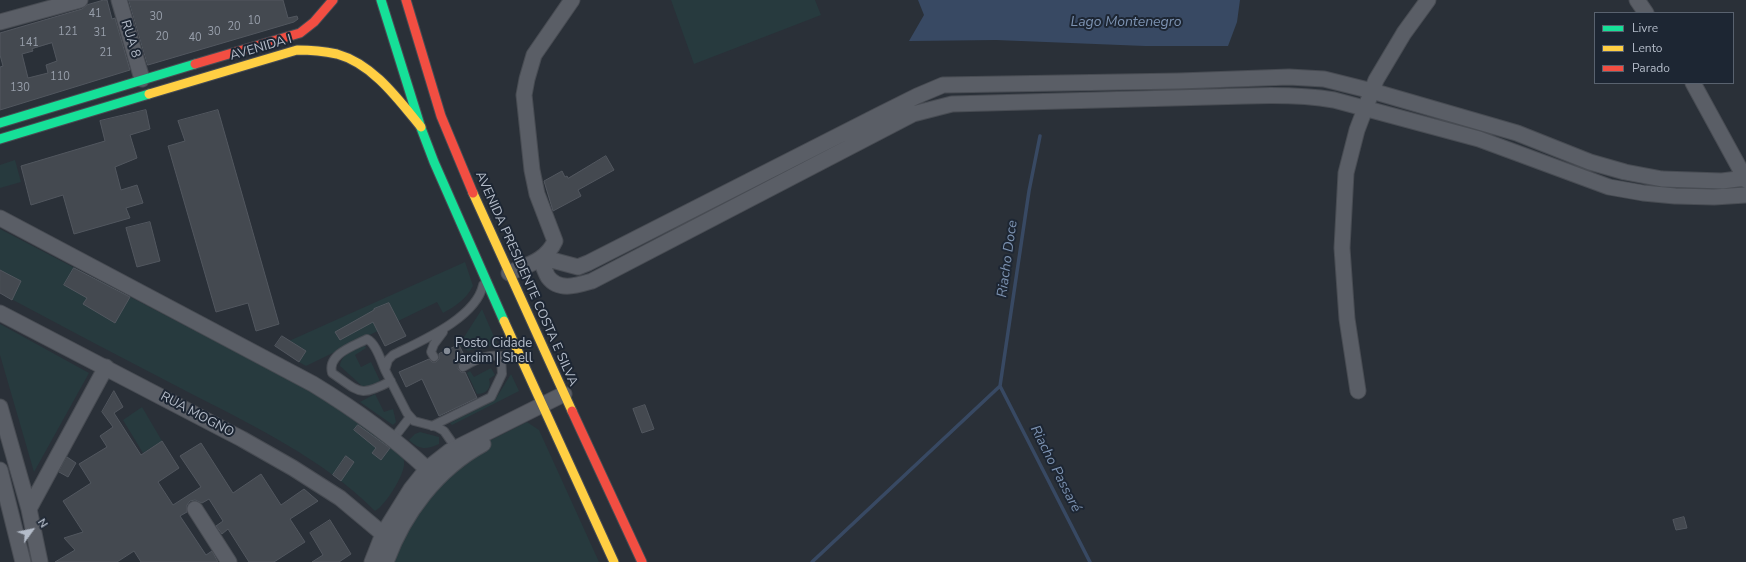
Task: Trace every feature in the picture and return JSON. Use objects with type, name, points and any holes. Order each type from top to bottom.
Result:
[{"type":"main road","name":"AVENIDA I","points":[[0,123],[142,79],[300,33],[314,22],[333,0]]},
{"type":"main road","points":[[381,0],[421,128],[434,162],[614,562]]},
{"type":"main road","name":"AVENIDA PRESIDENTE COSTA E SILVA","points":[[406,0],[441,116],[457,157],[642,562]]},
{"type":"main road","name":"AVENIDA I","points":[[0,139],[297,50],[313,49],[339,54],[353,60],[381,82],[421,128]]},
{"type":"main road","points":[[194,64],[199,79]]},
{"type":"street","points":[[0,22],[80,0]]},
{"type":"street","name":"RUA 8","points":[[118,0],[142,79]]},
{"type":"street","points":[[541,260],[551,251],[555,241],[537,194],[532,170],[524,95],[534,55],[572,0]]},
{"type":"street","points":[[1358,391],[1347,319],[1342,248],[1346,173],[1357,130],[1376,80],[1404,32],[1428,0]]},
{"type":"street","points":[[1637,0],[1645,12]]},
{"type":"street","points":[[509,273],[541,260],[548,259],[578,267],[588,263],[917,96],[944,86],[1289,77],[1324,79],[1372,91],[1517,133],[1590,162],[1625,172],[1662,179],[1722,181],[1746,179],[1694,84]]},
{"type":"street","points":[[541,260],[548,277],[565,287],[592,281],[913,114],[952,104],[1291,95],[1334,100],[1479,139],[1609,187],[1643,193],[1675,196],[1714,197],[1746,195]]},
{"type":"street","points":[[0,218],[312,384],[353,408],[393,439],[427,469]]},
{"type":"street","name":"RUA MOGNO","points":[[0,313],[106,367],[242,439],[293,468],[340,498],[383,534]]},
{"type":"street","points":[[29,509],[106,367]]},
{"type":"street","points":[[372,562],[383,534],[411,489],[427,469],[456,448],[564,394]]},
{"type":"street","points":[[0,407],[29,509],[40,562]]},
{"type":"street","points":[[386,562],[402,525],[413,507],[445,472],[459,459],[479,446],[526,422]]},
{"type":"street","points":[[0,470],[23,562]]},
{"type":"street","points":[[195,509],[229,562]]},
{"type":"lane","points":[[386,370],[388,360],[393,355],[444,329],[470,307],[482,292],[485,278]]},
{"type":"lane","points":[[434,357],[431,352],[434,344],[444,329]]},
{"type":"lane","points":[[391,381],[373,391],[359,392],[332,372],[330,368],[332,361],[344,350],[367,339],[374,346],[391,381],[414,422],[437,426],[444,431],[456,448]]},
{"type":"lane","points":[[463,367],[486,356],[502,356],[522,359]]},
{"type":"lane","points":[[432,426],[491,397],[502,374],[502,356]]},
{"type":"lane","points":[[393,439],[410,417]]},
{"type":"green space","points":[[671,0],[815,0],[821,15],[694,64]]},
{"type":"green space","points":[[15,160],[21,182],[0,188],[0,165]]},
{"type":"green space","points":[[0,229],[320,396],[402,455],[404,459],[404,467],[394,489],[384,503],[375,511],[355,492],[333,475],[285,444],[235,416],[0,293]]},
{"type":"green space","points":[[465,262],[473,286],[464,298],[448,310],[443,313],[437,302],[306,366],[299,362],[305,351],[289,341]]},
{"type":"green space","points":[[482,309],[498,346],[483,346],[468,351],[459,345]]},
{"type":"green space","points":[[0,324],[89,373],[34,472],[0,355]]},
{"type":"green space","points":[[364,344],[366,348],[355,355],[361,367],[371,362],[380,381],[370,386],[362,386],[340,366],[346,355]]},
{"type":"green space","points":[[491,368],[495,375],[489,379],[490,385],[488,390],[477,394],[467,373],[470,371],[474,377]]},
{"type":"green space","points":[[511,374],[519,391],[452,425],[450,423],[495,400]]},
{"type":"green space","points":[[375,394],[384,412],[393,409],[396,422],[393,425],[360,402]]},
{"type":"green space","points":[[142,407],[162,441],[143,453],[123,420]]},
{"type":"green space","points":[[527,422],[539,430],[599,562],[386,562],[402,525],[479,446]]},
{"type":"green space","points":[[420,432],[439,437],[439,444],[427,448],[416,446],[409,440],[415,434]]},
{"type":"water","name":"Lago Montenegro","points":[[918,0],[1240,0],[1237,22],[1228,46],[1145,46],[996,40],[909,41],[924,15]]},
{"type":"building","points":[[107,0],[112,19],[115,18],[130,70],[0,110],[0,67],[3,66],[0,55],[0,33],[82,9],[87,5]],"holes":[[[52,43],[57,61],[46,65],[48,73],[28,78],[22,54],[33,51],[32,49]]]},
{"type":"building","points":[[129,0],[283,0],[288,18],[297,16],[298,19],[294,22],[148,65]]},
{"type":"building","points":[[146,110],[150,129],[130,135],[137,158],[115,167],[121,190],[137,185],[143,203],[126,208],[130,218],[74,234],[63,195],[31,205],[21,166],[105,141],[100,121]]},
{"type":"building","points":[[218,110],[279,324],[256,331],[248,303],[216,312],[168,146],[185,141],[178,121]]},
{"type":"building","points":[[606,156],[614,170],[578,190],[581,196],[553,211],[544,181],[562,171],[565,177],[567,176],[568,178]]},
{"type":"building","points":[[150,222],[160,261],[137,267],[126,228]]},
{"type":"building","points":[[74,268],[130,297],[115,323],[83,304],[87,298],[64,285]]},
{"type":"building","points":[[0,270],[21,281],[12,300],[0,293]]},
{"type":"building","points":[[389,303],[406,336],[385,346],[373,322],[340,340],[335,332],[374,309]]},
{"type":"building","points":[[282,336],[306,351],[299,362],[275,346]]},
{"type":"building","points":[[459,345],[466,359],[459,364],[458,369],[461,372],[465,372],[477,398],[439,416],[422,379],[406,387],[399,372],[429,359],[432,362],[436,362],[439,359],[439,354]]},
{"type":"building","points":[[114,391],[123,407],[114,413],[141,455],[162,441],[179,468],[158,482],[173,505],[201,487],[180,456],[201,443],[233,493],[261,474],[281,505],[304,489],[318,501],[290,519],[305,542],[274,562],[249,562],[228,529],[222,534],[216,526],[223,521],[209,499],[202,503],[195,500],[190,501],[187,505],[187,512],[180,516],[206,555],[212,551],[218,562],[141,562],[134,551],[117,562],[55,562],[75,550],[64,538],[83,532],[63,501],[91,483],[79,464],[107,447],[100,436],[113,427],[102,412]]},
{"type":"building","points":[[645,405],[654,429],[642,433],[633,409]]},
{"type":"building","points":[[358,425],[390,448],[381,460],[372,453],[376,448],[354,430]]},
{"type":"building","points":[[346,456],[354,462],[341,481],[333,475]]},
{"type":"building","points":[[67,457],[76,463],[68,477],[59,472]]},
{"type":"building","points":[[1684,517],[1687,528],[1676,530],[1673,520]]},
{"type":"building","points":[[330,520],[351,554],[339,562],[312,562],[323,555],[310,533]]},
{"type":"waterway","name":"Riacho Doce","points":[[1000,386],[1029,191],[1040,136]]},
{"type":"waterway","name":"Riacho Passaré","points":[[1000,386],[1090,562]]},
{"type":"waterway","points":[[812,562],[1000,386]]},
{"type":"traffic: fast","points":[[381,0],[421,128],[434,162],[504,321]]},
{"type":"traffic: fast","points":[[0,123],[195,64]]},
{"type":"traffic: fast","points":[[0,139],[149,94]]},
{"type":"traffic: slow","points":[[149,94],[297,50],[322,51],[337,54],[350,59],[373,74],[394,94],[421,127]]},
{"type":"traffic: slow","points":[[473,193],[572,411]]},
{"type":"traffic: slow","points":[[504,321],[614,562]]},
{"type":"traffic: jam","points":[[195,64],[300,33],[314,22],[333,0]]},
{"type":"traffic: jam","points":[[406,0],[441,116],[473,193]]},
{"type":"traffic: jam","points":[[572,411],[642,562]]},
{"type":"place","name":"Posto Cidade Jardim | Shell","points":[[447,351]]}]
